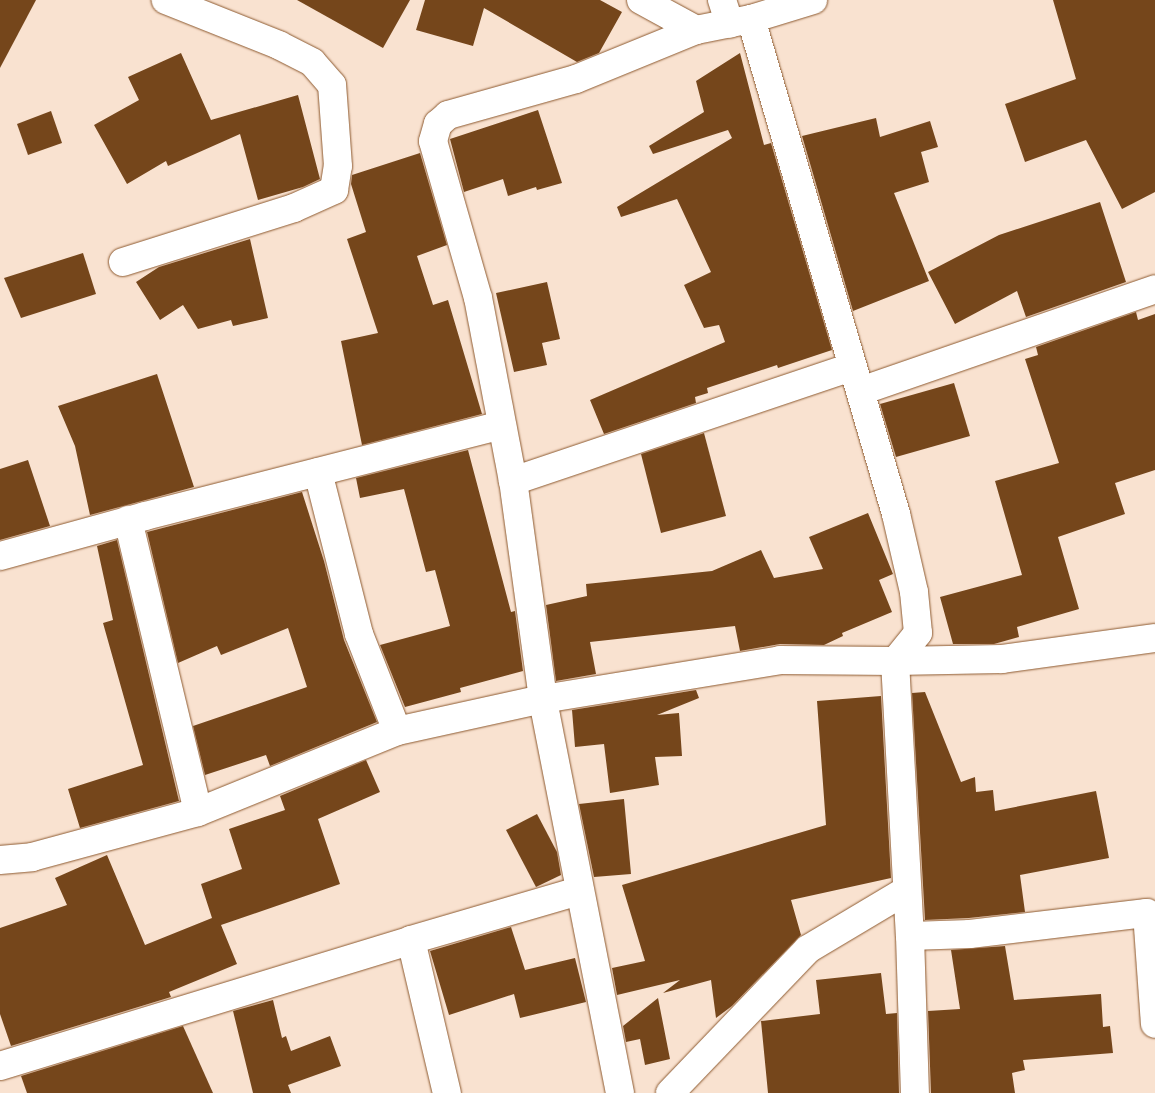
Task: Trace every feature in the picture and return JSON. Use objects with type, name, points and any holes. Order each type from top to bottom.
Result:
[{"type":"street","points":[[123,262],[294,208],[334,190],[338,166],[332,85],[312,62],[278,45],[166,0]]},
{"type":"street","points":[[641,0],[696,30]]},
{"type":"street","points":[[620,1093],[579,891],[544,699],[513,481],[478,298],[433,141],[438,124],[448,116],[576,79],[734,14],[812,0]]},
{"type":"street","points":[[734,14],[857,379],[896,514],[914,592],[918,633],[894,662],[910,936],[915,1093]]},
{"type":"street","points":[[513,481],[1155,289]]},
{"type":"street","points":[[0,556],[128,520],[502,425]]},
{"type":"street","points":[[318,472],[359,634],[397,731]]},
{"type":"street","points":[[128,520],[198,812]]},
{"type":"street","points":[[0,860],[32,857],[198,812],[397,731],[544,699],[780,660],[894,662],[1002,658],[1155,638]]},
{"type":"street","points":[[670,1093],[808,949],[907,890]]},
{"type":"street","points":[[0,1066],[411,940],[579,891]]},
{"type":"street","points":[[910,936],[970,934],[1147,913],[1155,1024]]},
{"type":"street","points":[[411,940],[447,1093]]},
{"type":"building","points":[[0,0],[36,0],[0,68]]},
{"type":"building","points":[[297,0],[410,0],[383,48]]},
{"type":"building","points":[[425,0],[600,0],[622,12],[599,53],[577,62],[484,8],[473,46],[416,30]]},
{"type":"building","points":[[1053,0],[1155,0],[1155,192],[1122,209],[1086,140],[1025,162],[1005,104],[1076,79]]},
{"type":"building","points":[[181,53],[211,120],[298,95],[320,179],[303,187],[258,200],[240,134],[168,166],[166,161],[127,184],[94,125],[139,100],[128,77]]},
{"type":"building","points":[[740,53],[764,145],[771,143],[832,350],[778,368],[777,365],[707,388],[708,393],[695,397],[696,403],[604,434],[590,400],[725,342],[719,325],[704,328],[684,285],[711,272],[677,199],[621,217],[617,207],[732,138],[728,130],[653,154],[649,146],[704,112],[696,81]]},
{"type":"building","points":[[538,110],[562,183],[537,190],[536,187],[508,196],[503,179],[464,192],[450,139]]},
{"type":"building","points":[[51,111],[62,143],[28,155],[17,124]]},
{"type":"building","points":[[876,118],[880,137],[930,121],[938,147],[921,152],[929,182],[894,193],[929,281],[853,311],[802,136]]},
{"type":"building","points":[[420,153],[447,245],[417,256],[433,305],[448,300],[482,414],[362,445],[341,341],[378,333],[347,239],[366,232],[351,184],[352,175]]},
{"type":"building","points":[[1100,202],[1126,282],[1026,317],[1017,291],[955,324],[928,272],[999,235]]},
{"type":"building","points":[[250,239],[268,318],[233,326],[231,320],[198,329],[183,305],[160,320],[136,282],[159,267]]},
{"type":"building","points":[[83,253],[96,294],[21,318],[4,278]]},
{"type":"building","points":[[547,282],[560,339],[542,343],[547,365],[514,372],[496,293]]},
{"type":"building","points":[[1136,312],[1138,320],[1155,314],[1155,470],[1115,483],[1125,514],[1058,537],[1079,609],[1017,627],[1019,637],[994,644],[953,644],[940,597],[1022,575],[995,481],[1059,463],[1025,359],[1038,355],[1036,347]]},
{"type":"building","points":[[157,374],[194,487],[90,515],[75,446],[58,406]]},
{"type":"building","points":[[954,383],[970,436],[896,457],[880,404]]},
{"type":"building","points":[[704,433],[726,516],[661,533],[641,454]]},
{"type":"building","points":[[468,450],[511,612],[515,611],[523,671],[460,688],[461,692],[405,707],[380,645],[450,626],[435,570],[426,572],[404,489],[360,498],[356,478]]},
{"type":"building","points":[[28,460],[50,526],[0,540],[0,469]]},
{"type":"building","points":[[302,492],[324,561],[344,640],[377,722],[270,766],[266,755],[205,775],[193,726],[307,687],[288,628],[221,655],[217,646],[178,663],[147,532]]},
{"type":"building","points":[[868,513],[893,574],[879,580],[892,612],[842,633],[843,636],[824,645],[780,644],[740,651],[735,626],[590,642],[596,674],[556,681],[546,605],[587,596],[586,584],[712,571],[761,550],[774,578],[823,569],[809,537]]},
{"type":"building","points":[[117,540],[179,801],[80,828],[68,789],[143,765],[103,623],[113,620],[97,546]]},
{"type":"building","points":[[696,690],[699,698],[657,715],[679,713],[682,756],[655,757],[659,785],[610,793],[604,744],[575,747],[572,710]]},
{"type":"building","points":[[925,692],[961,782],[975,777],[976,792],[993,790],[995,811],[1096,791],[1109,858],[1020,875],[1025,912],[969,918],[925,920],[912,693]]},
{"type":"building","points":[[881,696],[891,878],[791,900],[801,935],[732,1006],[716,1018],[711,980],[663,993],[680,980],[617,995],[612,968],[645,961],[622,885],[826,825],[817,701]]},
{"type":"building","points":[[366,760],[380,792],[318,819],[340,884],[221,925],[237,964],[169,992],[171,997],[11,1046],[0,1014],[0,928],[67,905],[55,878],[107,855],[145,945],[212,918],[201,884],[242,869],[229,829],[285,810],[280,796]]},
{"type":"building","points":[[624,799],[631,874],[594,877],[579,804]]},
{"type":"building","points":[[537,814],[557,852],[561,875],[536,887],[506,830]]},
{"type":"building","points":[[511,927],[525,970],[575,958],[586,1002],[520,1018],[514,994],[449,1015],[430,951]]},
{"type":"building","points":[[1005,946],[1014,1000],[1101,994],[1103,1027],[1110,1026],[1113,1053],[1023,1060],[1025,1070],[1012,1073],[1015,1093],[931,1093],[928,1011],[960,1009],[951,950]]},
{"type":"building","points":[[881,973],[886,1014],[897,1013],[899,1093],[768,1093],[761,1021],[820,1014],[816,980]]},
{"type":"building","points":[[658,998],[670,1059],[645,1065],[640,1039],[626,1042],[623,1026]]},
{"type":"building","points":[[273,1000],[282,1038],[286,1036],[291,1051],[330,1036],[341,1066],[288,1085],[291,1093],[253,1093],[233,1011]]},
{"type":"building","points":[[183,1026],[213,1093],[27,1093],[21,1076]]}]
